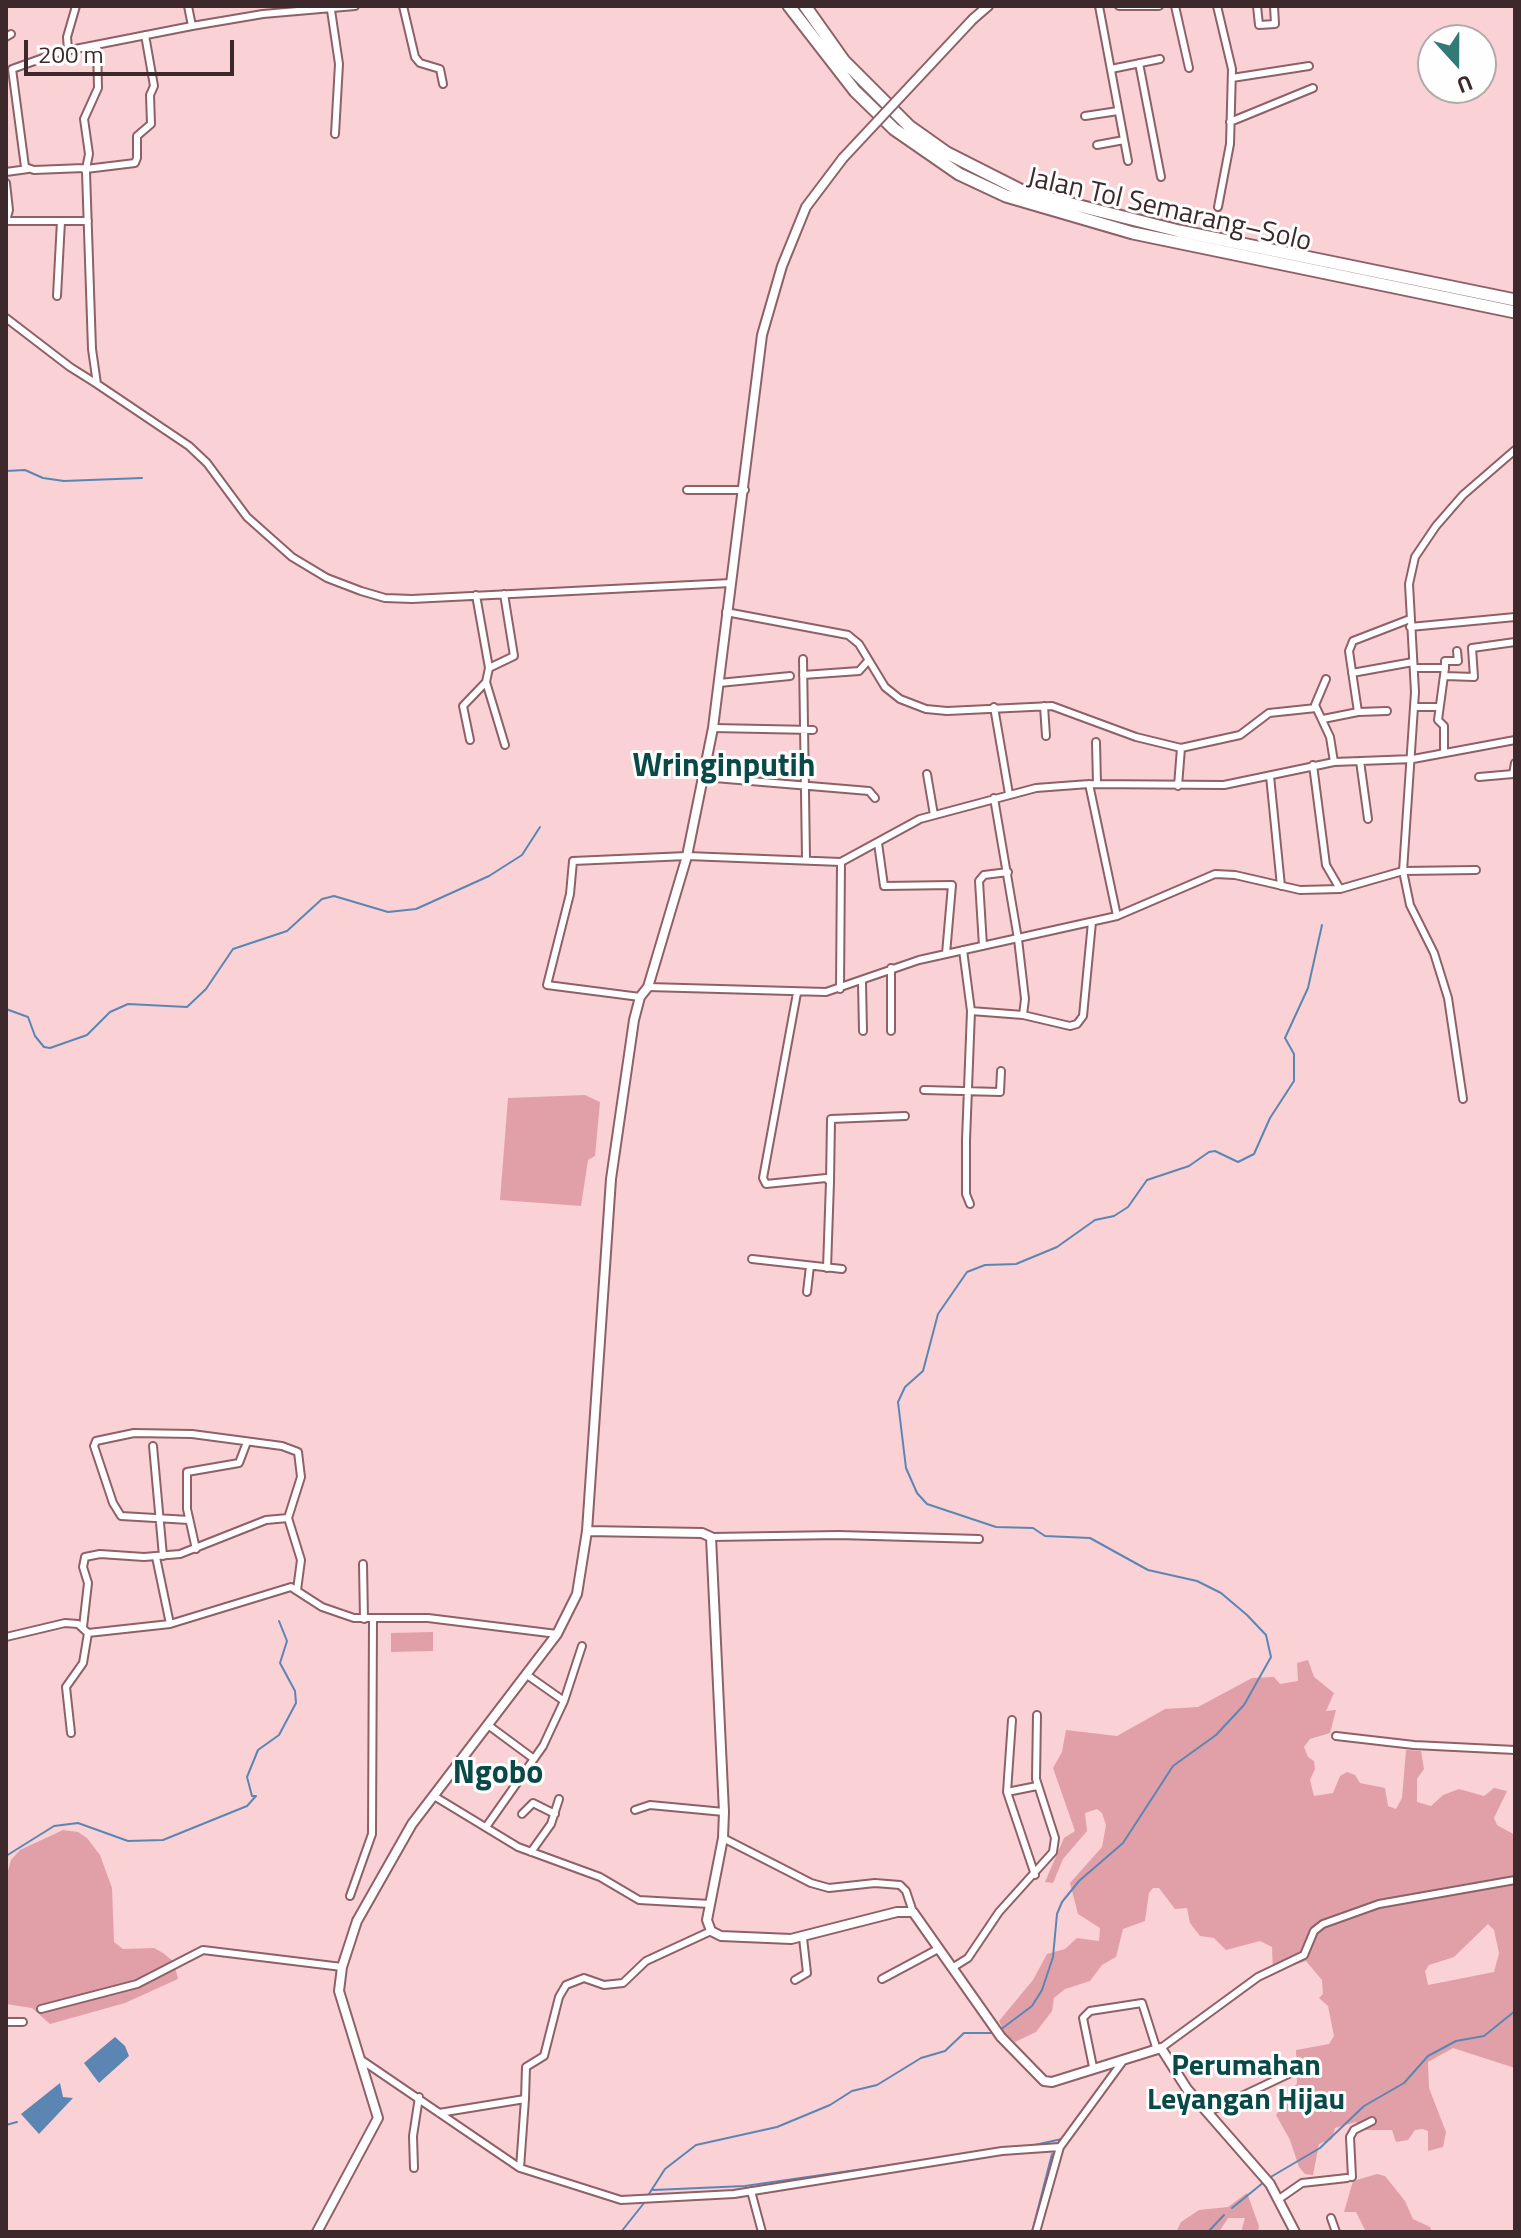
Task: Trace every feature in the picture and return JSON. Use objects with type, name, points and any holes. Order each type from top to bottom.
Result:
[{"type":"highway","name":"Jalan Tol Semarang–Solo","points":[[789,6],[855,91],[894,129],[959,174],[1006,196],[1133,233],[1515,312]]},
{"type":"highway","name":"Jalan Tol Semarang–Solo","points":[[805,6],[844,61],[909,126],[947,153],[1024,192],[1179,231],[1515,300]]},
{"type":"main road","points":[[317,2232],[376,2127],[378,2110],[341,2004],[342,1967],[364,1904],[404,1835],[557,1634],[577,1594],[587,1531],[611,1179],[625,1066],[640,997],[648,987],[687,856],[713,728],[762,335],[771,300],[806,207],[843,158],[988,6]]},
{"type":"main road","points":[[587,1531],[702,1533],[711,1537],[724,1812],[723,1838],[707,1920],[711,1931],[721,1936],[751,1939],[803,1938],[897,1912],[913,1912],[1001,2037],[1048,2082],[1158,2047],[1187,2089],[1270,2184],[1295,2232]]},
{"type":"street","points":[[68,50],[67,37],[76,6]]},
{"type":"street","points":[[188,6],[192,26]]},
{"type":"street","points":[[12,69],[68,50],[284,9],[331,10],[355,6]]},
{"type":"street","points":[[403,6],[415,57],[420,63],[440,69],[443,84]]},
{"type":"street","points":[[1099,6],[1128,161]]},
{"type":"street","points":[[1119,6],[1159,6]]},
{"type":"street","points":[[1175,6],[1189,68]]},
{"type":"street","points":[[1217,6],[1232,61],[1227,165],[1218,207]]},
{"type":"street","points":[[1257,6],[1259,25],[1275,24],[1274,6]]},
{"type":"street","points":[[331,10],[339,64],[335,134]]},
{"type":"street","points":[[6,172],[86,169],[135,163],[137,136],[151,124],[150,95],[154,86],[145,35]]},
{"type":"street","points":[[97,45],[98,88],[84,119],[89,154],[86,169],[92,349],[97,384]]},
{"type":"street","points":[[1111,69],[1160,59]]},
{"type":"street","points":[[6,63],[12,69],[21,158],[28,169]]},
{"type":"street","points":[[1139,63],[1161,177]]},
{"type":"street","points":[[1232,78],[1309,66]]},
{"type":"street","points":[[1230,122],[1313,88]]},
{"type":"street","points":[[1085,116],[1118,111]]},
{"type":"street","points":[[1097,145],[1124,140]]},
{"type":"street","points":[[6,183],[9,210],[6,221],[88,221]]},
{"type":"street","points":[[57,296],[61,221]]},
{"type":"street","points":[[6,318],[70,367],[189,446],[207,463],[247,517],[292,557],[327,578],[385,598],[731,583]]},
{"type":"street","points":[[1463,1099],[1448,998],[1434,953],[1410,905],[1403,871],[1413,759],[1411,569],[1420,547],[1463,495],[1515,450]]},
{"type":"street","points":[[687,490],[745,490]]},
{"type":"street","points":[[489,668],[514,656],[504,594]]},
{"type":"street","points":[[476,595],[489,668],[486,682],[505,745]]},
{"type":"street","points":[[726,612],[842,632],[854,638],[885,687],[913,705],[947,711],[1044,706],[1067,710],[1144,740],[1181,748],[1240,735],[1269,713],[1316,708]]},
{"type":"street","points":[[1410,627],[1515,617]]},
{"type":"street","points":[[1358,712],[1349,651],[1353,641],[1410,619]]},
{"type":"street","points":[[1352,673],[1414,665],[1474,677],[1472,648],[1515,642]]},
{"type":"street","points":[[1444,753],[1444,726],[1438,720],[1439,707],[1445,661],[1458,661],[1457,651]]},
{"type":"street","points":[[803,659],[806,858]]},
{"type":"street","points":[[803,675],[854,672],[867,662]]},
{"type":"street","points":[[719,683],[790,676]]},
{"type":"street","points":[[1316,708],[1326,679]]},
{"type":"street","points":[[470,740],[463,706],[486,682]]},
{"type":"street","points":[[1044,706],[1046,736]]},
{"type":"street","points":[[994,707],[1009,794]]},
{"type":"street","points":[[1414,707],[1439,707]]},
{"type":"street","points":[[1316,708],[1323,719],[1334,762]]},
{"type":"street","points":[[1323,719],[1358,712],[1387,711]]},
{"type":"street","points":[[713,728],[813,730]]},
{"type":"street","points":[[640,997],[547,985],[570,894],[573,861],[687,856],[806,858],[841,862],[909,823],[1048,786],[1224,785],[1313,765],[1413,759],[1515,740]]},
{"type":"street","points":[[1096,742],[1093,784],[1117,916]]},
{"type":"street","points":[[1178,786],[1181,748]]},
{"type":"street","points":[[1360,761],[1368,819]]},
{"type":"street","points":[[1479,777],[1513,774],[1515,763]]},
{"type":"street","points":[[1313,765],[1326,865],[1340,889]]},
{"type":"street","points":[[927,774],[934,815]]},
{"type":"street","points":[[1270,776],[1281,886]]},
{"type":"street","points":[[703,777],[869,791],[875,798]]},
{"type":"street","points":[[994,798],[1018,939],[1025,999],[1023,1015]]},
{"type":"street","points":[[878,843],[884,886],[952,885],[946,954]]},
{"type":"street","points":[[840,989],[841,862]]},
{"type":"street","points":[[648,987],[797,993],[840,989],[891,968],[1117,916],[1215,874],[1300,890],[1340,889],[1403,871],[1476,870]]},
{"type":"street","points":[[983,946],[979,881],[984,875],[1008,872]]},
{"type":"street","points":[[971,1011],[1023,1015],[1070,1026],[1077,1024],[1083,1016],[1083,983],[1089,971],[1092,922]]},
{"type":"street","points":[[963,950],[971,1011],[966,1140],[966,1194],[970,1204]]},
{"type":"street","points":[[891,968],[891,1031]]},
{"type":"street","points":[[862,982],[863,1031]]},
{"type":"street","points":[[797,993],[763,1178],[766,1184],[826,1178],[830,1182]]},
{"type":"street","points":[[924,1090],[1001,1096],[1001,1071]]},
{"type":"street","points":[[827,1268],[831,1119],[905,1116]]},
{"type":"street","points":[[752,1259],[842,1269]]},
{"type":"street","points":[[807,1292],[810,1266]]},
{"type":"street","points":[[189,1520],[121,1516],[94,1446],[96,1441],[116,1435],[192,1434],[298,1452],[301,1477],[288,1518],[301,1560],[297,1590]]},
{"type":"street","points":[[196,1549],[189,1520],[187,1472],[239,1463],[247,1442]]},
{"type":"street","points":[[153,1446],[160,1556],[170,1624]]},
{"type":"street","points":[[71,1733],[66,1687],[83,1663],[88,1583],[85,1557],[100,1554],[160,1556],[196,1549],[266,1520],[288,1518]]},
{"type":"street","points":[[711,1537],[839,1535],[979,1539]]},
{"type":"street","points":[[363,1564],[364,1619]]},
{"type":"street","points":[[6,1637],[65,1623],[86,1630],[170,1624],[237,1606],[285,1587],[297,1590],[322,1607],[344,1616],[364,1619],[428,1618],[557,1634]]},
{"type":"street","points":[[350,1896],[372,1834],[373,1619]]},
{"type":"street","points":[[486,1827],[534,1759],[564,1701],[582,1646]]},
{"type":"street","points":[[527,1675],[564,1701]]},
{"type":"street","points":[[952,1968],[968,1958],[999,1912],[1035,1875],[1055,1847],[1037,1786],[1037,1715]]},
{"type":"street","points":[[1012,1720],[1007,1792],[1035,1875]]},
{"type":"street","points":[[488,1725],[534,1759]]},
{"type":"street","points":[[1336,1736],[1414,1745],[1515,1750]]},
{"type":"street","points":[[1007,1792],[1037,1786]]},
{"type":"street","points":[[434,1796],[531,1852],[600,1877],[639,1900],[710,1904]]},
{"type":"street","points":[[531,1852],[555,1814],[559,1799]]},
{"type":"street","points":[[522,1814],[533,1803],[555,1814]]},
{"type":"street","points":[[635,1810],[650,1805],[724,1812]]},
{"type":"street","points":[[723,1838],[811,1883],[829,1888],[875,1883],[900,1885],[906,1891],[913,1912]]},
{"type":"street","points":[[1093,2067],[1083,2018],[1090,2011],[1142,2003],[1158,2047],[1258,1977],[1305,1955],[1314,1931],[1323,1924],[1379,1904],[1515,1880]]},
{"type":"street","points":[[520,2168],[526,2067],[545,2054],[559,1997],[566,1985],[584,1978],[604,1985],[623,1983],[646,1961],[711,1931]]},
{"type":"street","points":[[795,1980],[807,1973],[803,1938]]},
{"type":"street","points":[[882,1979],[938,1949]]},
{"type":"street","points":[[41,2009],[137,1984],[167,1971],[184,1957],[203,1950],[342,1967]]},
{"type":"street","points":[[6,2022],[23,2022]]},
{"type":"street","points":[[1036,2232],[1060,2147],[1125,2058]]},
{"type":"street","points":[[360,2059],[520,2168],[630,2200],[751,2191],[1002,2151],[1060,2147]]},
{"type":"street","points":[[1208,2112],[1299,2069]]},
{"type":"street","points":[[414,2168],[413,2136],[419,2097]]},
{"type":"street","points":[[439,2113],[525,2099]]},
{"type":"street","points":[[1279,2199],[1302,2183],[1349,2178],[1351,2133],[1372,2121]]},
{"type":"street","points":[[751,2191],[762,2232]]},
{"type":"street","points":[[1331,2218],[1336,2232]]},
{"type":"shaded area","points":[[585,1095],[600,1102],[595,1156],[588,1160],[581,1206],[500,1200],[508,1098]]},
{"type":"shaded area","points":[[433,1632],[433,1651],[391,1652],[391,1633]]},
{"type":"shaded area","points":[[1308,1660],[1314,1677],[1334,1693],[1326,1711],[1336,1710],[1330,1733],[1310,1739],[1304,1747],[1308,1757],[1314,1761],[1315,1769],[1310,1780],[1314,1796],[1333,1793],[1340,1776],[1347,1772],[1355,1775],[1360,1783],[1385,1788],[1388,1806],[1396,1809],[1402,1798],[1406,1750],[1421,1751],[1424,1769],[1417,1779],[1417,1802],[1431,1806],[1443,1795],[1459,1789],[1484,1796],[1494,1788],[1507,1791],[1494,1818],[1497,1825],[1515,1835],[1515,2068],[1453,2048],[1428,2062],[1429,2088],[1446,2132],[1443,2147],[1428,2151],[1428,2131],[1422,2129],[1415,2130],[1408,2140],[1396,2142],[1392,2130],[1361,2130],[1356,2122],[1335,2128],[1332,2139],[1319,2144],[1313,2175],[1305,2174],[1299,2167],[1290,2140],[1276,2115],[1297,2083],[1296,2050],[1329,2044],[1334,2036],[1328,2006],[1319,1998],[1323,1994],[1322,1980],[1306,1961],[1273,1972],[1272,1947],[1260,1941],[1226,1950],[1214,1938],[1200,1936],[1190,1923],[1187,1908],[1175,1909],[1159,1888],[1153,1888],[1149,1893],[1145,1921],[1123,1929],[1116,1957],[1102,1965],[1090,1981],[1065,1989],[1054,1998],[1052,2011],[1036,2032],[1015,2042],[1005,2034],[999,2021],[1033,1980],[1047,1954],[1065,1949],[1077,1938],[1099,1941],[1100,1928],[1078,1914],[1070,1883],[1102,1847],[1106,1825],[1097,1809],[1085,1813],[1087,1831],[1063,1859],[1053,1883],[1045,1882],[1064,1838],[1075,1831],[1053,1768],[1062,1752],[1066,1730],[1117,1736],[1165,1709],[1198,1707],[1252,1678],[1274,1677],[1280,1684],[1298,1681],[1297,1663]],"holes":[[[1488,1924],[1494,1930],[1499,1953],[1494,1972],[1428,1985],[1425,1971],[1429,1965],[1454,1957]]]},
{"type":"shaded area","points":[[63,1830],[78,1832],[87,1838],[100,1855],[112,1888],[114,1942],[123,1949],[154,1948],[163,1953],[174,1962],[178,1979],[125,2003],[50,2024],[32,2008],[6,2004],[6,1878],[11,1860],[20,1850]]},
{"type":"shaded area","points":[[1377,2174],[1385,2176],[1405,2201],[1413,2219],[1430,2227],[1432,2232],[1366,2232],[1356,2212],[1344,2212],[1353,2181]]},
{"type":"shaded area","points":[[1247,2193],[1259,2226],[1258,2232],[1241,2232],[1245,2218],[1228,2218],[1219,2232],[1176,2232],[1181,2222],[1199,2210],[1228,2207]]},
{"type":"water","points":[[115,2037],[125,2046],[129,2056],[99,2083],[84,2063]]},
{"type":"water","points":[[60,2083],[63,2097],[73,2098],[39,2134],[21,2114]]},
{"type":"waterway","points":[[6,471],[25,470],[43,478],[64,481],[142,478]]},
{"type":"waterway","points":[[6,1009],[28,1017],[35,1036],[44,1047],[50,1048],[87,1035],[110,1012],[128,1004],[187,1007],[206,989],[233,949],[287,931],[322,899],[334,896],[388,912],[416,909],[489,876],[522,855],[540,827]]},
{"type":"waterway","points":[[1000,2030],[1032,2006],[1042,1990],[1053,1957],[1057,1914],[1062,1902],[1079,1881],[1123,1843],[1173,1766],[1216,1735],[1244,1705],[1271,1657],[1266,1635],[1247,1615],[1221,1593],[1197,1581],[1148,1570],[1090,1538],[1045,1536],[1033,1528],[996,1527],[927,1504],[917,1493],[906,1468],[898,1402],[905,1387],[923,1371],[938,1314],[967,1272],[985,1265],[1016,1264],[1057,1247],[1095,1220],[1114,1216],[1128,1207],[1147,1180],[1189,1166],[1209,1152],[1215,1151],[1238,1162],[1254,1154],[1270,1118],[1294,1081],[1294,1054],[1285,1038],[1308,988],[1322,925]]},
{"type":"waterway","points":[[6,1856],[54,1826],[78,1823],[128,1841],[163,1840],[247,1806],[256,1796],[252,1796],[247,1777],[258,1750],[279,1735],[296,1703],[295,1691],[280,1663],[287,1641],[279,1621]]},
{"type":"waterway","points":[[1269,2178],[1320,2148],[1364,2106],[1404,2083],[1428,2056],[1456,2041],[1484,2036],[1515,2011]]},
{"type":"waterway","points":[[647,2197],[665,2169],[696,2145],[777,2127],[830,2105],[852,2091],[877,2085],[921,2058],[945,2051],[964,2033],[994,2033]]},
{"type":"waterway","points":[[6,2125],[17,2122]]},
{"type":"waterway","points":[[1030,2146],[1062,2139]]},
{"type":"waterway","points":[[967,2154],[1007,2148]]},
{"type":"waterway","points":[[1032,2232],[1052,2154]]},
{"type":"waterway","points":[[653,2190],[745,2186],[933,2159]]},
{"type":"waterway","points":[[1232,2208],[1264,2182]]},
{"type":"waterway","points":[[621,2232],[644,2203]]},
{"type":"waterway","points":[[1208,2232],[1224,2215]]},
{"type":"district","name":"Wringinputih","points":[[724,768]]},
{"type":"district","name":"Ngobo","points":[[498,1775]]},
{"type":"district","name":"Perumahan Leyangan Hijau","points":[[1246,2085]]}]
